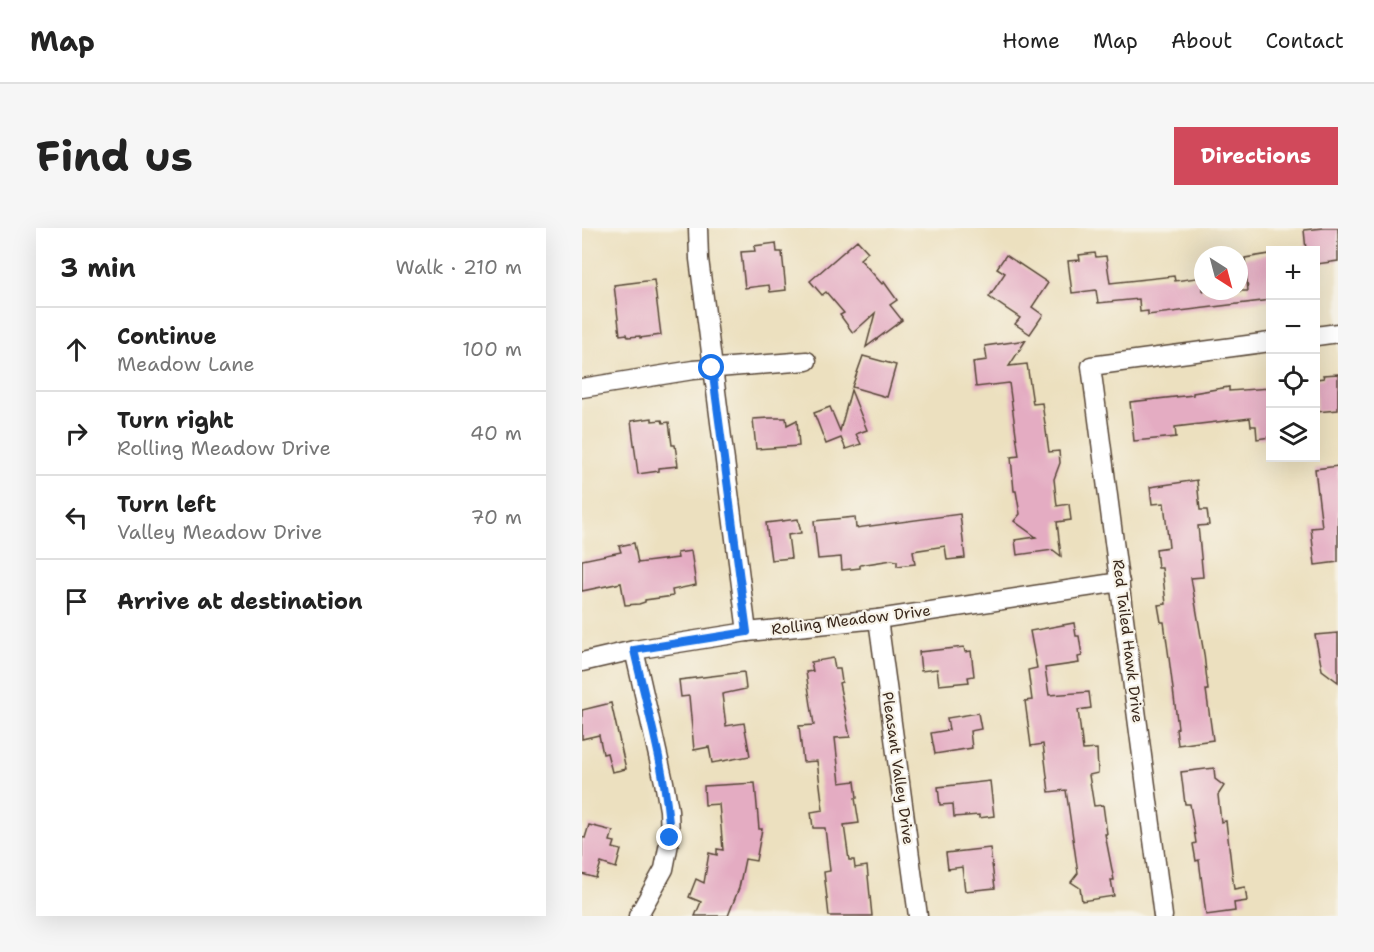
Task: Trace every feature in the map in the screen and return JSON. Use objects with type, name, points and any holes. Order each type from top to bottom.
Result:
[{"type":"street","points":[[698,228],[699,259],[712,368],[747,632]]},
{"type":"street","points":[[1320,335],[1338,333]]},
{"type":"street","name":"Red Tailed Hawk Drive","points":[[1163,916],[1091,366],[1266,343]]},
{"type":"street","points":[[582,388],[712,368],[807,361]]},
{"type":"street","name":"Rolling Meadow Drive","points":[[582,662],[634,650],[747,632],[878,619],[1120,582]]},
{"type":"street","name":"Pleasant Valley Drive","points":[[878,619],[918,916]]},
{"type":"street","points":[[634,650],[664,783],[669,810],[670,838],[664,868],[638,916]]},
{"type":"building","points":[[1338,228],[1338,261],[1320,264],[1320,246],[1306,246],[1304,230]]},
{"type":"building","points":[[857,240],[868,252],[860,259],[882,284],[884,282],[897,300],[890,305],[902,320],[866,347],[875,313],[853,333],[840,315],[844,313],[826,292],[822,295],[810,281]]},
{"type":"building","points":[[776,243],[777,252],[782,252],[786,290],[770,292],[769,285],[745,288],[741,252],[755,251],[754,246]]},
{"type":"building","points":[[1095,253],[1096,257],[1106,256],[1110,283],[1174,276],[1175,281],[1194,278],[1194,300],[1248,300],[1248,258],[1266,255],[1266,300],[1148,315],[1148,311],[1140,312],[1139,299],[1098,303],[1096,290],[1072,293],[1068,261],[1080,260],[1079,255]]},
{"type":"building","points":[[1006,255],[1048,283],[1032,307],[1043,315],[1030,334],[1015,324],[1020,318],[989,297],[1005,273],[997,268]]},
{"type":"building","points":[[654,280],[661,335],[640,338],[640,336],[628,337],[627,334],[620,335],[614,285]]},
{"type":"building","points":[[1026,340],[1009,366],[1027,364],[1033,404],[1042,403],[1049,452],[1059,451],[1060,463],[1054,479],[1057,506],[1069,504],[1071,520],[1057,522],[1061,556],[1053,550],[1017,555],[1015,540],[1036,537],[1014,521],[1020,514],[1016,491],[1014,491],[1011,457],[1019,456],[1009,383],[976,387],[973,362],[987,360],[985,346]]},
{"type":"building","points":[[863,356],[896,365],[887,397],[852,387]]},
{"type":"building","points":[[1338,374],[1338,410],[1320,412],[1320,378],[1324,378],[1323,375]]},
{"type":"building","points":[[1229,387],[1229,391],[1266,388],[1266,438],[1257,439],[1256,426],[1251,426],[1250,418],[1175,427],[1176,437],[1134,441],[1130,402],[1193,395],[1193,393]]},
{"type":"building","points":[[851,390],[867,430],[856,434],[861,444],[846,449],[841,438],[826,444],[814,413],[830,407],[840,431]]},
{"type":"building","points":[[652,418],[652,421],[669,422],[678,466],[638,474],[631,421]]},
{"type":"building","points":[[786,418],[787,425],[797,420],[799,446],[756,449],[753,419]]},
{"type":"building","points":[[1338,466],[1338,562],[1315,565],[1311,528],[1322,527],[1315,469]]},
{"type":"building","points":[[1197,480],[1200,510],[1207,510],[1209,525],[1198,526],[1203,577],[1191,578],[1204,654],[1213,740],[1178,745],[1176,729],[1178,728],[1164,622],[1161,622],[1158,605],[1166,604],[1162,568],[1158,568],[1156,549],[1169,547],[1164,503],[1152,504],[1150,487]]},
{"type":"building","points":[[960,514],[965,558],[947,560],[945,546],[913,551],[915,564],[897,566],[897,561],[892,560],[842,570],[841,557],[818,559],[814,521],[855,517],[856,528]]},
{"type":"building","points":[[798,519],[801,533],[788,535],[791,558],[771,560],[766,523]]},
{"type":"building","points":[[634,543],[638,563],[678,558],[677,553],[691,551],[696,585],[672,590],[673,596],[625,605],[621,583],[582,591],[582,560],[621,552],[619,546]]},
{"type":"building","points":[[1074,623],[1082,656],[1078,657],[1079,663],[1045,668],[1049,695],[1089,692],[1091,708],[1078,710],[1083,750],[1097,749],[1098,773],[1089,775],[1094,806],[1103,805],[1107,834],[1105,834],[1114,880],[1111,880],[1114,896],[1082,901],[1080,888],[1071,882],[1078,873],[1066,790],[1049,792],[1043,744],[1031,746],[1025,701],[1032,700],[1028,670],[1037,668],[1030,631]]},
{"type":"building","points":[[1338,633],[1338,682],[1322,670],[1315,635]]},
{"type":"building","points":[[964,647],[965,652],[971,651],[974,676],[968,677],[969,682],[939,685],[937,669],[921,671],[919,652]]},
{"type":"building","points":[[833,658],[835,669],[840,669],[842,682],[839,683],[850,737],[835,738],[840,783],[855,781],[859,823],[844,825],[849,860],[854,860],[855,868],[867,866],[872,916],[829,916],[824,872],[830,871],[825,828],[813,828],[811,812],[823,810],[817,761],[803,762],[799,726],[814,725],[806,672],[813,671],[811,662]]},
{"type":"building","points":[[744,672],[746,689],[722,694],[726,726],[744,723],[750,756],[712,763],[709,747],[694,750],[689,696],[681,697],[679,680]]},
{"type":"building","points":[[611,703],[626,769],[612,772],[607,753],[603,754],[599,735],[582,739],[582,710]]},
{"type":"building","points":[[978,713],[981,729],[970,731],[972,748],[935,754],[931,733],[949,730],[947,718]]},
{"type":"building","points":[[1214,768],[1215,779],[1224,786],[1218,795],[1221,822],[1226,821],[1234,889],[1245,887],[1247,901],[1234,903],[1235,911],[1206,915],[1199,860],[1196,861],[1193,844],[1196,843],[1190,804],[1185,804],[1181,772]]},
{"type":"building","points":[[990,781],[994,816],[954,817],[953,804],[940,805],[938,787]]},
{"type":"building","points":[[755,783],[759,829],[762,829],[756,861],[745,859],[739,888],[728,916],[695,916],[701,902],[689,897],[696,879],[704,883],[709,853],[717,855],[717,849],[723,850],[719,804],[705,805],[704,786]]},
{"type":"building","points":[[589,825],[613,831],[610,841],[615,842],[613,848],[621,850],[616,868],[601,863],[596,878],[582,874],[582,837],[585,838]]},
{"type":"building","points":[[990,848],[995,888],[965,891],[962,867],[948,869],[946,853]]},
{"type":"route","points":[[670,838],[669,810],[664,783],[634,650],[747,632],[712,368]]}]
